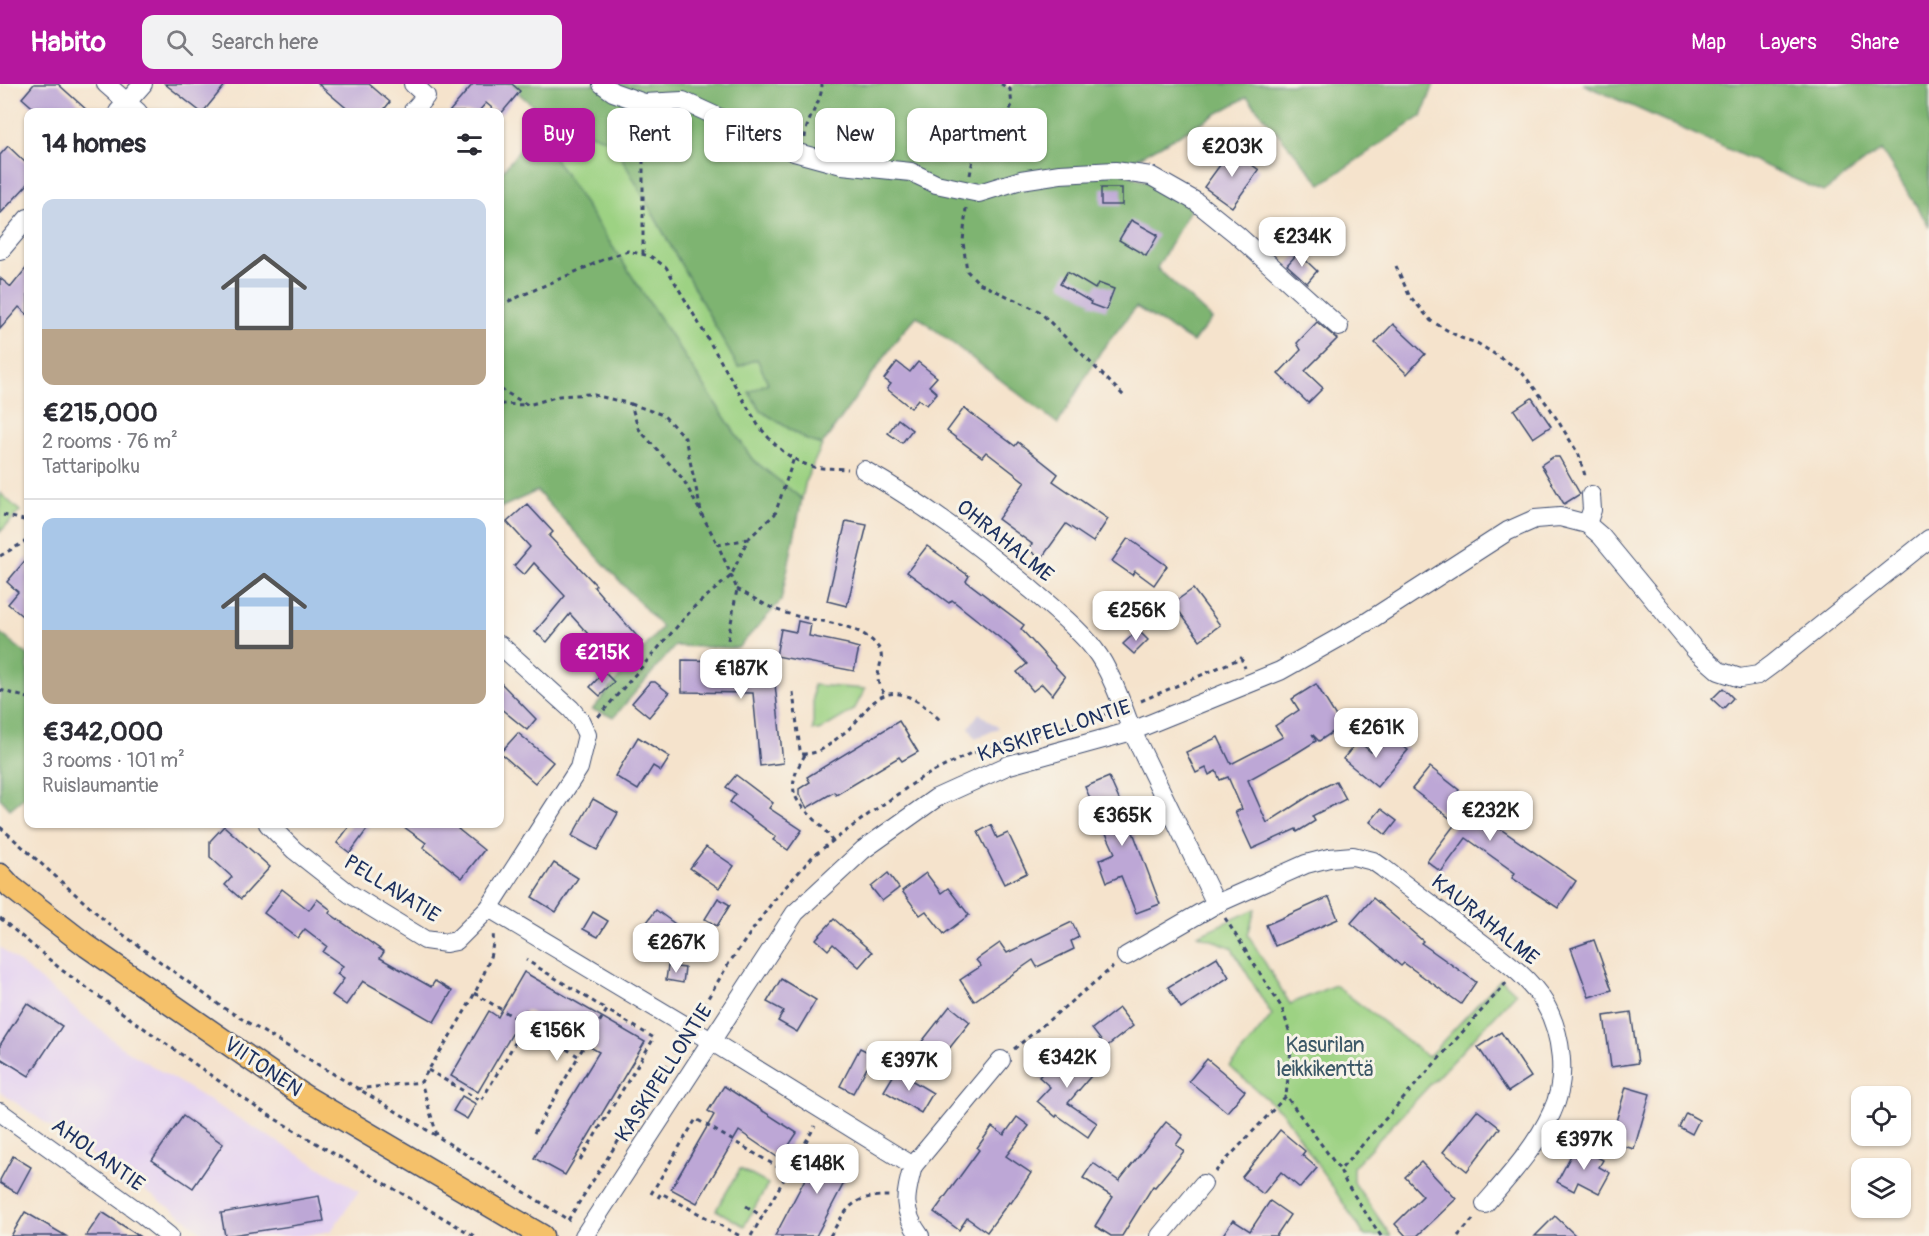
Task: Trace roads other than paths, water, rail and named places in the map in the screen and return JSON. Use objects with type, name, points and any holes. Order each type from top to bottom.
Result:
[{"type":"main road","name":"VIITONEN","points":[[4,886],[304,1096],[542,1236]]},
{"type":"street","points":[[106,84],[127,108]]},
{"type":"street","points":[[129,108],[143,84]]},
{"type":"street","points":[[602,84],[613,92],[644,103],[683,101],[803,155],[842,165],[911,172],[936,184],[979,193],[1021,180],[1059,174],[1115,171],[1151,176],[1195,201],[1228,227],[1339,327]]},
{"type":"street","points":[[414,108],[425,88]]},
{"type":"street","points":[[0,252],[24,223]]},
{"type":"street","name":"OHRAHALME","points":[[864,470],[922,504],[984,550],[1047,603],[1094,649],[1124,709],[1132,731]]},
{"type":"street","points":[[1591,495],[1592,510],[1587,524],[1601,536],[1695,650],[1719,671],[1740,678],[1758,675],[1765,670],[1929,539]]},
{"type":"street","name":"KASKIPELLONTIE","points":[[586,1233],[795,913],[862,850],[936,798],[1001,769],[1132,731],[1280,671],[1367,622],[1508,531],[1534,519],[1560,517],[1587,524]]},
{"type":"street","name":"PELLAVATIE","points":[[272,828],[294,850],[350,894],[425,940],[446,944],[456,941],[489,908],[579,768],[585,752],[586,731],[572,709],[504,649]]},
{"type":"street","points":[[1132,731],[1216,904]]},
{"type":"street","name":"KAURAHALME","points":[[1126,957],[1216,904],[1306,864],[1329,858],[1353,856],[1373,861],[1517,971],[1543,1001],[1555,1028],[1561,1066],[1557,1099],[1535,1144],[1485,1204]]},
{"type":"street","points":[[489,908],[913,1166]]},
{"type":"street","points":[[920,1236],[910,1223],[905,1197],[913,1166],[1002,1060]]},
{"type":"street","name":"AHOLANTIE","points":[[0,1112],[169,1236]]},
{"type":"street","points":[[1160,1236],[1203,1184]]},
{"type":"park label","name":"Kasurilan leikkikenttä","points":[[1325,1057]]}]
